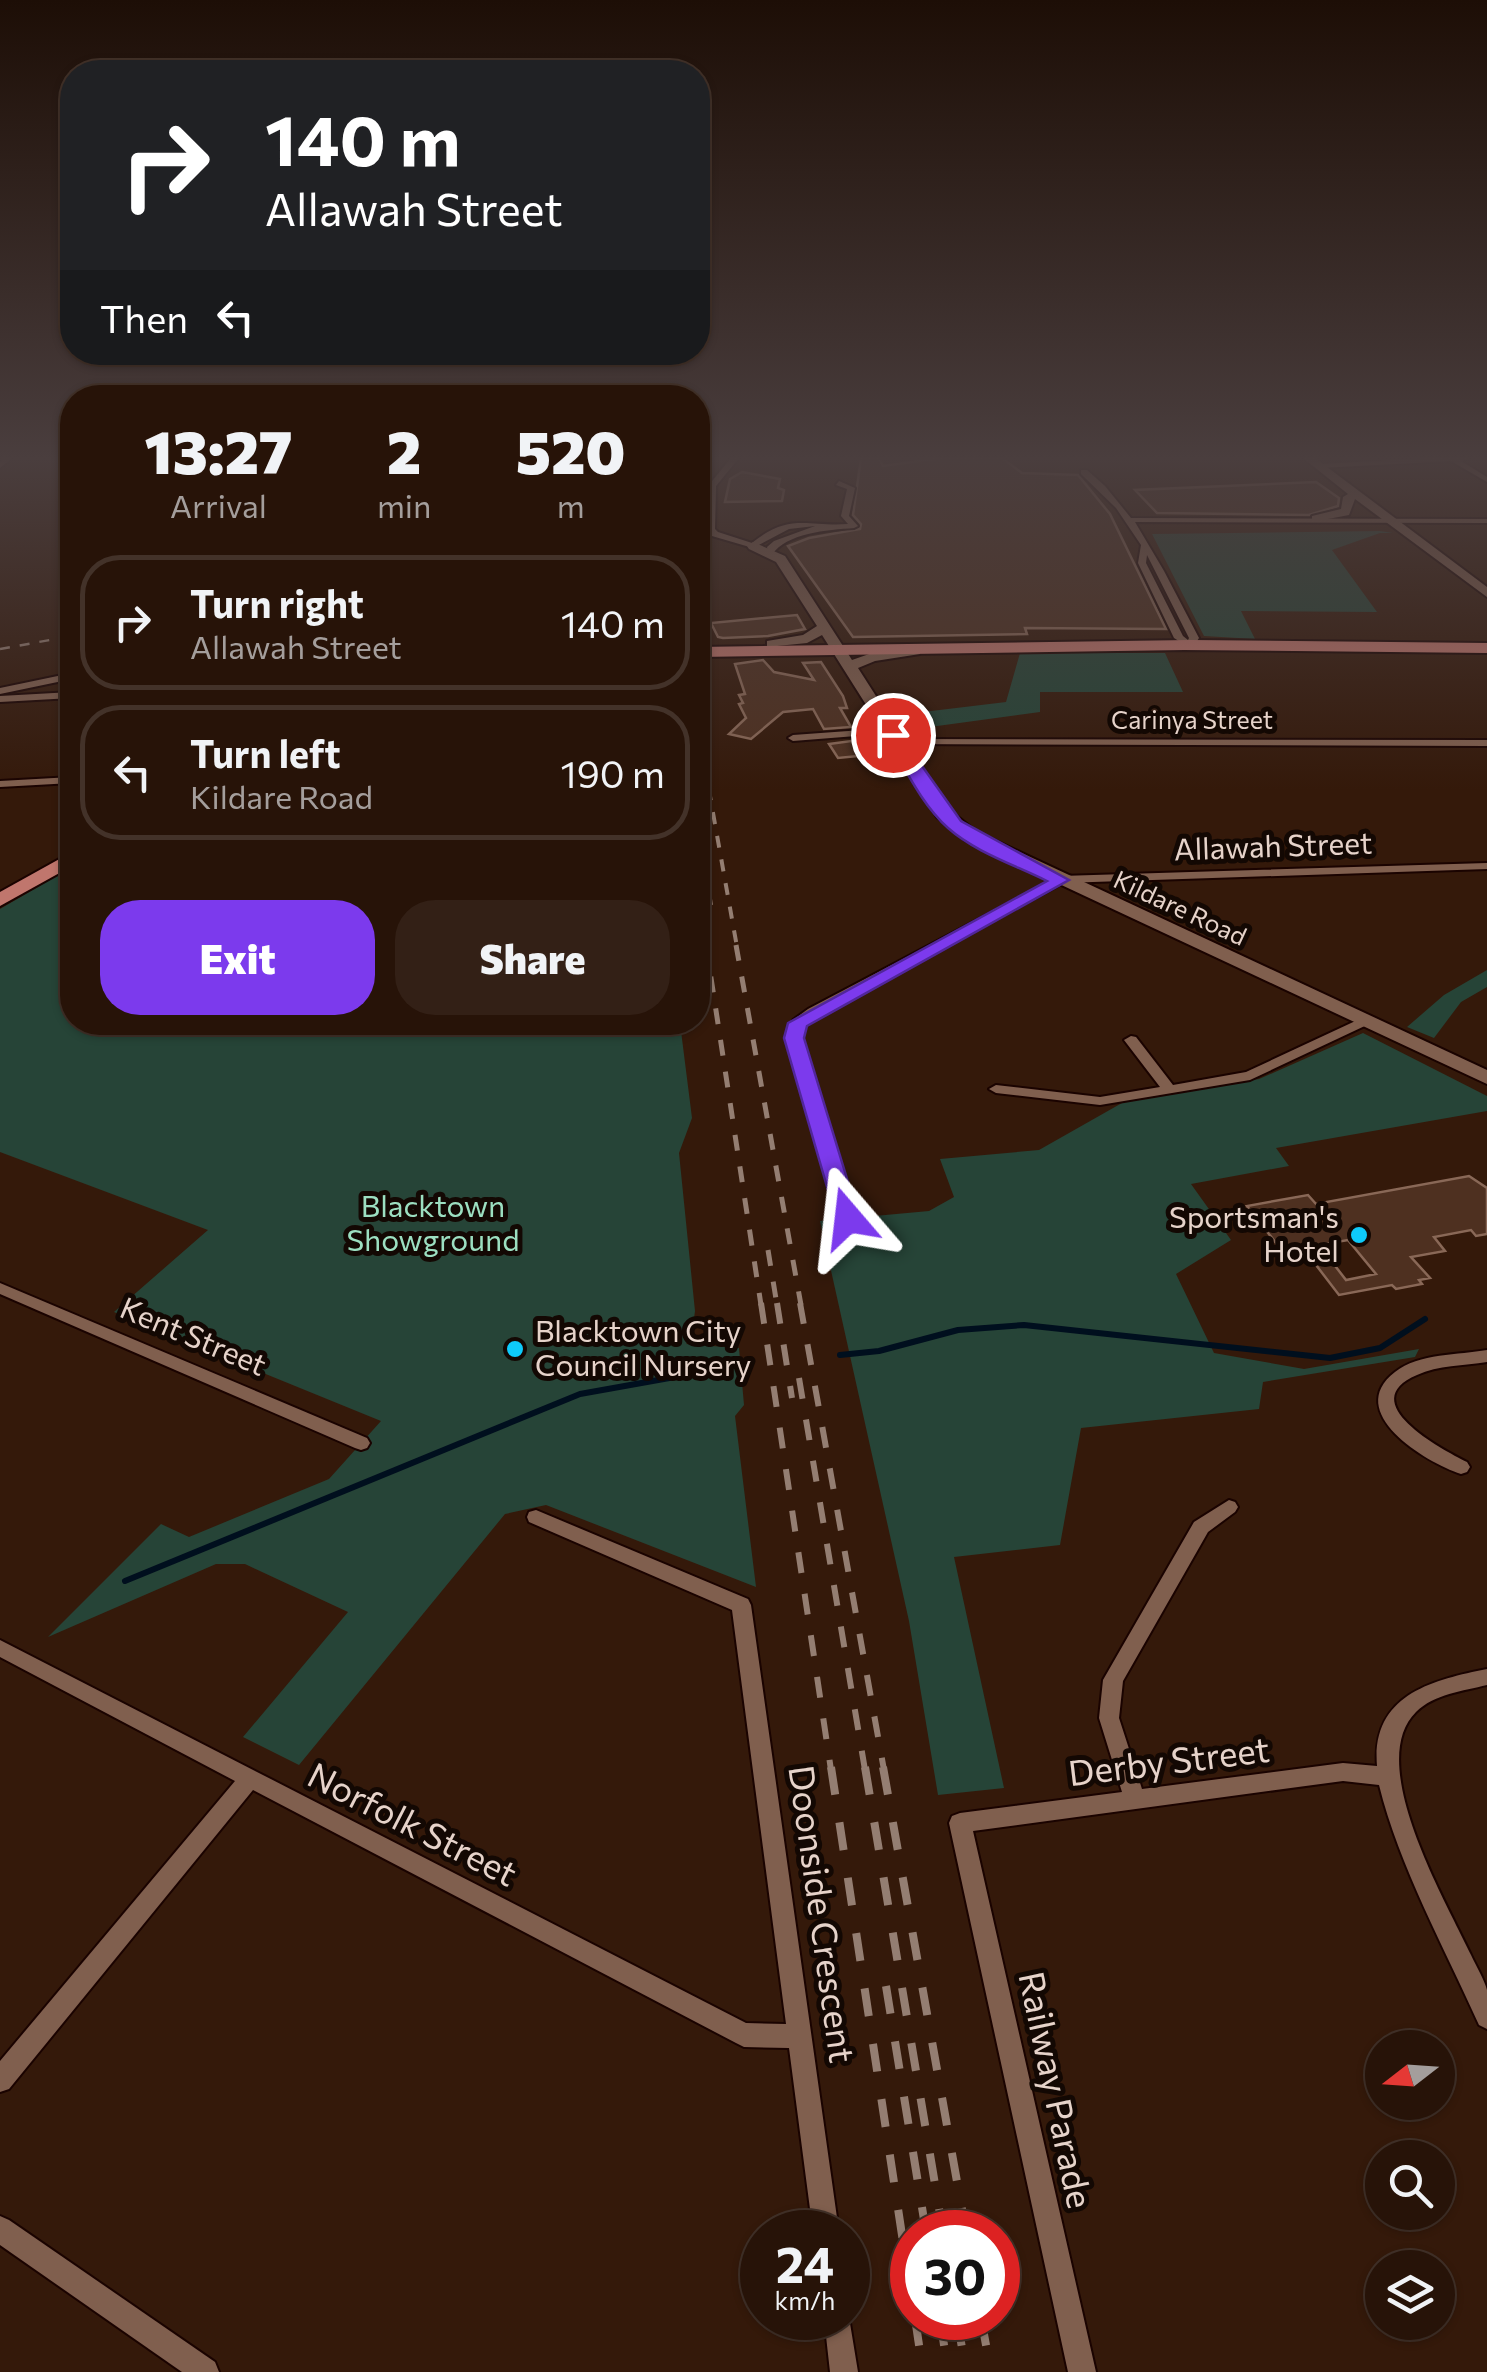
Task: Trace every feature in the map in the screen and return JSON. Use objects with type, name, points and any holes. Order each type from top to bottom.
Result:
[{"type":"main road","points":[[1128,642],[1175,631]]},
{"type":"main road","points":[[710,644],[772,644],[842,654],[1128,642],[1487,648]]},
{"type":"main road","points":[[710,652],[842,654],[1010,647],[1153,649],[1190,645]]},
{"type":"main road","points":[[0,886],[60,851]]},
{"type":"main road","points":[[0,900],[60,865]]},
{"type":"street","name":"Kildare Road","points":[[787,569],[935,802],[954,825],[985,845],[1487,1078]]},
{"type":"street","points":[[1145,569],[1175,631],[1190,645],[1194,638],[1159,569]]},
{"type":"street","points":[[1457,569],[1483,587]]},
{"type":"street","points":[[772,644],[811,638],[825,627]]},
{"type":"street","points":[[0,690],[60,678]]},
{"type":"street","points":[[43,682],[37,691],[48,697]]},
{"type":"street","points":[[0,699],[60,696]]},
{"type":"street","name":"Carinya Street","points":[[793,738],[1487,743]]},
{"type":"street","points":[[0,784],[60,781]]},
{"type":"street","name":"Allawah Street","points":[[848,1218],[794,1038],[798,1023],[1060,880],[1487,866]]},
{"type":"street","points":[[996,1089],[1100,1101],[1258,1073],[1364,1021]]},
{"type":"street","points":[[1132,1040],[1168,1088]]},
{"type":"street","name":"Kent Street","points":[[0,1288],[361,1443]]},
{"type":"street","points":[[1461,1467],[1423,1450],[1404,1434],[1387,1401],[1392,1384],[1403,1374],[1487,1356]]},
{"type":"street","points":[[1135,1799],[1108,1718],[1113,1680],[1202,1527],[1228,1507]]},
{"type":"street","name":"Doonside Crescent","points":[[536,1517],[741,1605],[823,2210]]},
{"type":"street","name":"Norfolk Street","points":[[0,1648],[744,2035],[800,2036]]},
{"type":"street","points":[[1487,1676],[1437,1685],[1406,1707],[1392,1733],[1386,1776],[1396,1818],[1487,2017]]},
{"type":"street","name":"Derby Street","points":[[960,1822],[1343,1772],[1386,1776]]},
{"type":"street","points":[[0,2080],[250,1778]]},
{"type":"street","name":"Railway Parade","points":[[960,1822],[1082,2372]]},
{"type":"street","points":[[0,2229],[204,2372]]},
{"type":"street","points":[[840,2340],[844,2372]]},
{"type":"green space","points":[[1170,569],[1346,569],[1377,612],[1241,611],[1255,639],[1204,636]]},
{"type":"green space","points":[[1020,653],[1165,653],[1183,692],[1040,692],[1040,712],[908,730],[898,715],[1006,702]]},
{"type":"green space","name":"Blacktown Showground","points":[[60,874],[60,1035],[682,1035],[692,1118],[679,1153],[695,1311],[691,1340],[686,1344],[739,1348],[744,1405],[735,1416],[756,1587],[546,1505],[505,1514],[299,1765],[243,1737],[348,1612],[245,1564],[216,1564],[48,1637],[161,1524],[189,1537],[329,1479],[381,1421],[114,1312],[208,1230],[0,1152],[0,909]]},
{"type":"green space","points":[[1487,970],[1487,987],[1461,1002],[1434,1038],[1407,1027],[1444,995]]},
{"type":"green space","points":[[1363,1033],[1487,1096],[1487,1111],[1276,1148],[1289,1166],[1191,1184],[1231,1240],[1176,1274],[1214,1353],[1304,1369],[1419,1349],[1415,1357],[1263,1382],[1259,1409],[1081,1428],[1060,1545],[954,1557],[1004,1788],[938,1795],[909,1621],[820,1221],[929,1211],[954,1197],[940,1159],[1039,1150],[1129,1099],[1259,1079]]},
{"type":"building","points":[[804,569],[1137,569],[1166,629],[1025,628],[1027,634],[853,637]]},
{"type":"building","points":[[797,615],[805,629],[768,636],[718,637],[711,623]]},
{"type":"building","points":[[763,660],[774,672],[814,680],[803,663],[821,662],[843,696],[847,708],[840,708],[851,727],[824,729],[813,709],[783,712],[751,739],[729,734],[746,718],[739,704],[743,703],[739,695],[745,694],[735,664]]},
{"type":"building","points":[[859,740],[869,755],[838,758],[829,744]]},
{"type":"building","name":"Sportsman's Hotel","points":[[1469,1176],[1487,1188],[1487,1234],[1476,1236],[1471,1230],[1434,1237],[1445,1251],[1411,1257],[1430,1278],[1419,1280],[1422,1284],[1339,1295],[1303,1248],[1283,1252],[1247,1206],[1308,1195],[1316,1204]],"holes":[[[1348,1240],[1376,1274],[1346,1280],[1319,1245]]]},
{"type":"waterway","points":[[840,1355],[879,1351],[958,1330],[1024,1325],[1330,1358],[1380,1348],[1425,1319]]},
{"type":"waterway","points":[[125,1581],[580,1394],[714,1370]]},
{"type":"railway","points":[[0,649],[60,638]]},
{"type":"railway","points":[[710,796],[737,947]]},
{"type":"railway","points":[[710,899],[711,905]]},
{"type":"railway","points":[[736,945],[801,1305]]},
{"type":"railway","points":[[710,971],[761,1305]]},
{"type":"railway","points":[[768,1250],[777,1305]]},
{"type":"railway","points":[[761,1303],[831,1770]]},
{"type":"railway","points":[[777,1303],[792,1398]]},
{"type":"railway","points":[[800,1303],[884,1770]]},
{"type":"railway","points":[[799,1378],[865,1770]]},
{"type":"railway","points":[[831,1767],[898,2210]]},
{"type":"railway","points":[[865,1767],[939,2210]]},
{"type":"railway","points":[[883,1767],[962,2210]]},
{"type":"railway","points":[[886,1986],[922,2210]]},
{"type":"railway","points":[[918,2340],[923,2372]]},
{"type":"railway","points":[[943,2340],[948,2372]]},
{"type":"railway","points":[[961,2340],[966,2372]]},
{"type":"railway","points":[[985,2340],[991,2372]]},
{"type":"place","name":"Sportsman's Hotel","points":[[1359,1235]]},
{"type":"place","name":"Blacktown City Council Nursery","points":[[515,1349]]},
{"type":"route","points":[[848,1218],[794,1038],[798,1023],[1060,880],[985,845],[954,825],[893,735]]}]
